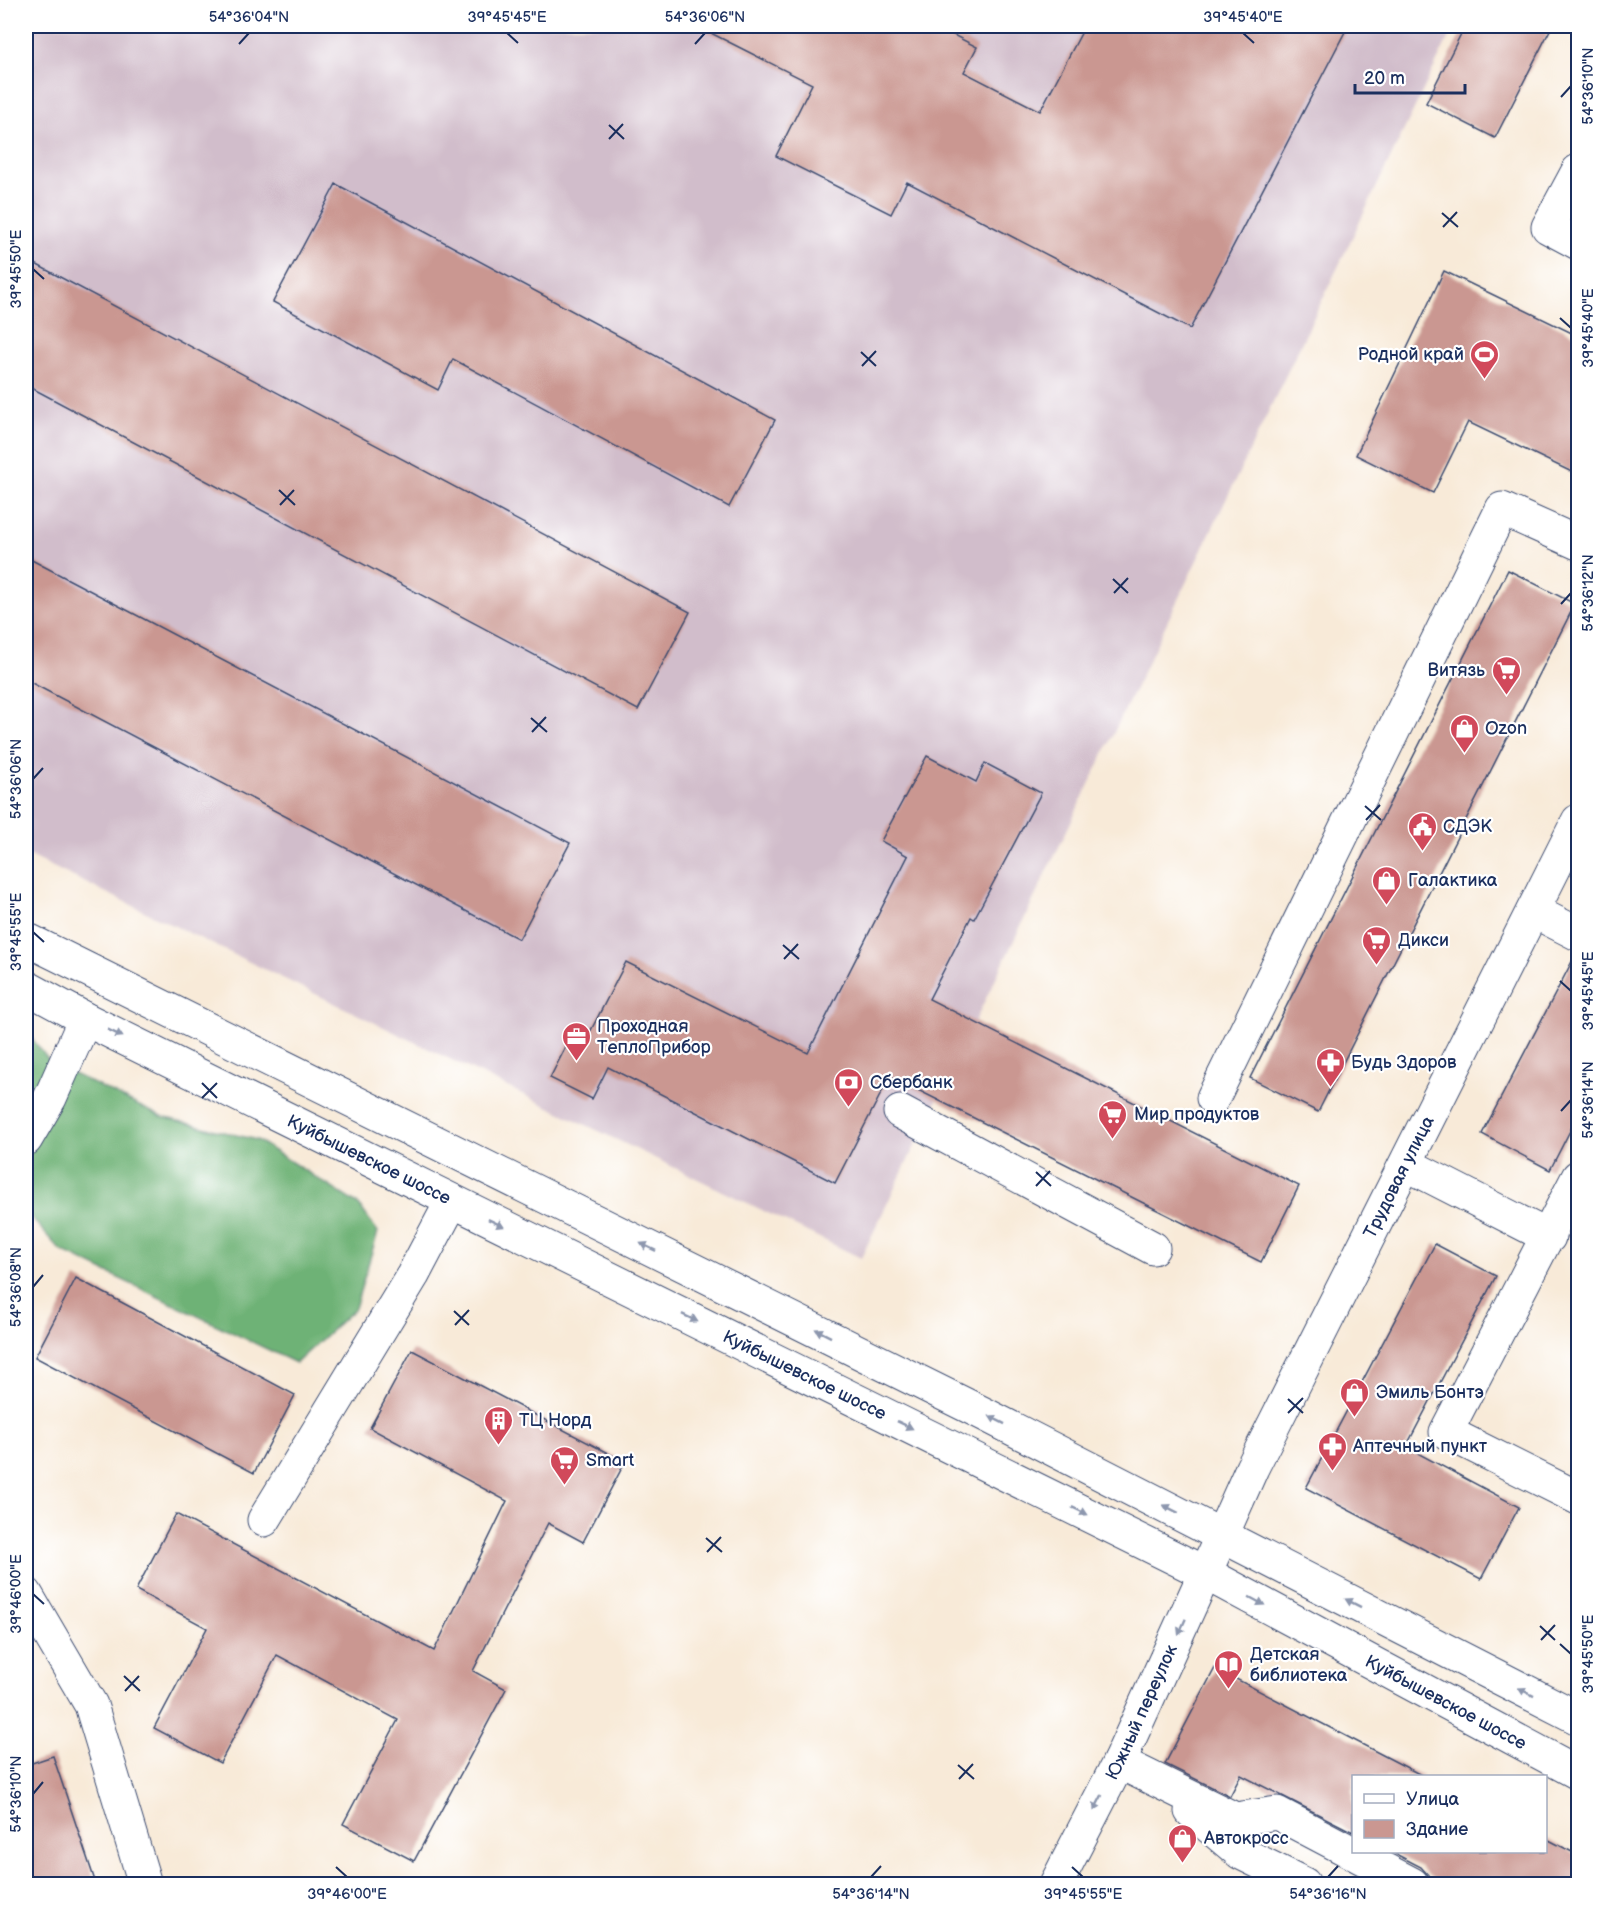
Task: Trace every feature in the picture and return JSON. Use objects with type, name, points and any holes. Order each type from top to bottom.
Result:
[{"type":"main road","points":[[1578,171],[1548,227],[1578,243]]},
{"type":"main road","points":[[1213,1098],[1502,509],[1578,543]]},
{"type":"main road","name":"Трудовая улица","points":[[1222,1536],[1252,1468],[1578,821]]},
{"type":"main road","points":[[1533,910],[1578,934]]},
{"type":"main road","points":[[26,939],[877,1360],[1578,1718]]},
{"type":"main road","name":"Куйбышевское шоссе","points":[[26,987],[86,1019],[1206,1573],[1578,1773]]},
{"type":"main road","points":[[26,1139],[50,1098],[86,1019]]},
{"type":"main road","points":[[900,1112],[1153,1248]]},
{"type":"main road","points":[[1406,1164],[1549,1236]]},
{"type":"main road","points":[[1578,1177],[1446,1432],[1578,1498]]},
{"type":"main road","points":[[264,1520],[413,1275],[453,1201]]},
{"type":"main road","name":"Южный переулок","points":[[1056,1884],[1133,1768],[1222,1536]]},
{"type":"main road","points":[[26,1594],[91,1706],[145,1884]]},
{"type":"main road","points":[[1133,1768],[1240,1853],[1304,1884]]},
{"type":"main road","points":[[1133,1768],[1235,1819],[1277,1813],[1352,1852]]},
{"type":"main road","points":[[1353,1853],[1412,1884]]},
{"type":"shaded area","points":[[26,26],[1454,26],[861,1258],[26,854]]},
{"type":"green space","points":[[26,1031],[51,1063],[162,1117],[257,1140],[359,1205],[378,1232],[355,1308],[296,1363],[60,1250],[26,1212]]},
{"type":"building","points":[[697,26],[936,26],[977,47],[964,72],[1040,111],[1085,26],[1348,26],[1190,329],[907,182],[891,214],[776,156],[812,84]]},
{"type":"building","points":[[1465,26],[1552,26],[1495,138],[1426,103]]},
{"type":"building","points":[[336,184],[775,420],[729,507],[453,359],[438,390],[273,302]]},
{"type":"building","points":[[26,259],[690,612],[638,710],[26,385]]},
{"type":"building","name":"Родной край","points":[[1444,271],[1578,336],[1578,475],[1468,422],[1433,493],[1356,455]]},
{"type":"building","points":[[26,557],[570,843],[519,939],[26,680]]},
{"type":"building","points":[[1508,570],[1575,604],[1318,1112],[1250,1078]]},
{"type":"building","points":[[927,756],[976,782],[985,763],[1041,793],[974,919],[971,917],[929,999],[1299,1186],[1261,1262],[890,1076],[835,1183],[608,1067],[592,1099],[550,1078],[575,1029],[588,1036],[626,962],[808,1053],[908,856],[881,841]]},
{"type":"building","points":[[1577,952],[1578,1115],[1550,1170],[1482,1134]]},
{"type":"building","points":[[1435,1244],[1496,1276],[1406,1447],[1519,1507],[1481,1579],[1306,1488]]},
{"type":"building","points":[[76,1278],[295,1395],[254,1473],[35,1357]]},
{"type":"building","points":[[412,1350],[625,1462],[583,1542],[548,1523],[473,1671],[506,1689],[414,1861],[343,1824],[398,1720],[277,1655],[220,1763],[154,1728],[207,1628],[136,1590],[176,1514],[434,1651],[507,1501],[370,1428]]},
{"type":"building","points":[[1215,1668],[1421,1775],[1352,1775],[1352,1831],[1241,1775],[1230,1796],[1165,1764]]},
{"type":"building","points":[[53,1756],[96,1884],[26,1884],[26,1765]]},
{"type":"building","points":[[1547,1839],[1578,1855],[1578,1884],[1445,1884],[1429,1876],[1421,1867],[1394,1853],[1547,1853]]},
{"type":"place","name":"Родной край","points":[[1485,380]]},
{"type":"place","name":"Витязь","points":[[1506,696]]},
{"type":"place","name":"Ozon","points":[[1464,754]]},
{"type":"place","name":"СДЭК","points":[[1422,852]]},
{"type":"place","name":"Галактика","points":[[1387,906]]},
{"type":"place","name":"Дикси","points":[[1377,966]]},
{"type":"place","name":"Проходная ТеплоПрибор","points":[[576,1062]]},
{"type":"place","name":"Будь Здоров","points":[[1330,1088]]},
{"type":"place","name":"Сбербанк","points":[[849,1108]]},
{"type":"place","name":"Мир продуктов","points":[[1113,1140]]},
{"type":"place","name":"Эмиль Бонтэ","points":[[1355,1418]]},
{"type":"place","name":"ТЦ Норд","points":[[498,1446]]},
{"type":"place","name":"Аптечный пункт","points":[[1332,1472]]},
{"type":"place","name":"Smart","points":[[565,1486]]},
{"type":"place","name":"Детская библиотека","points":[[1229,1690]]},
{"type":"place","name":"Автокросс","points":[[1183,1864]]}]
